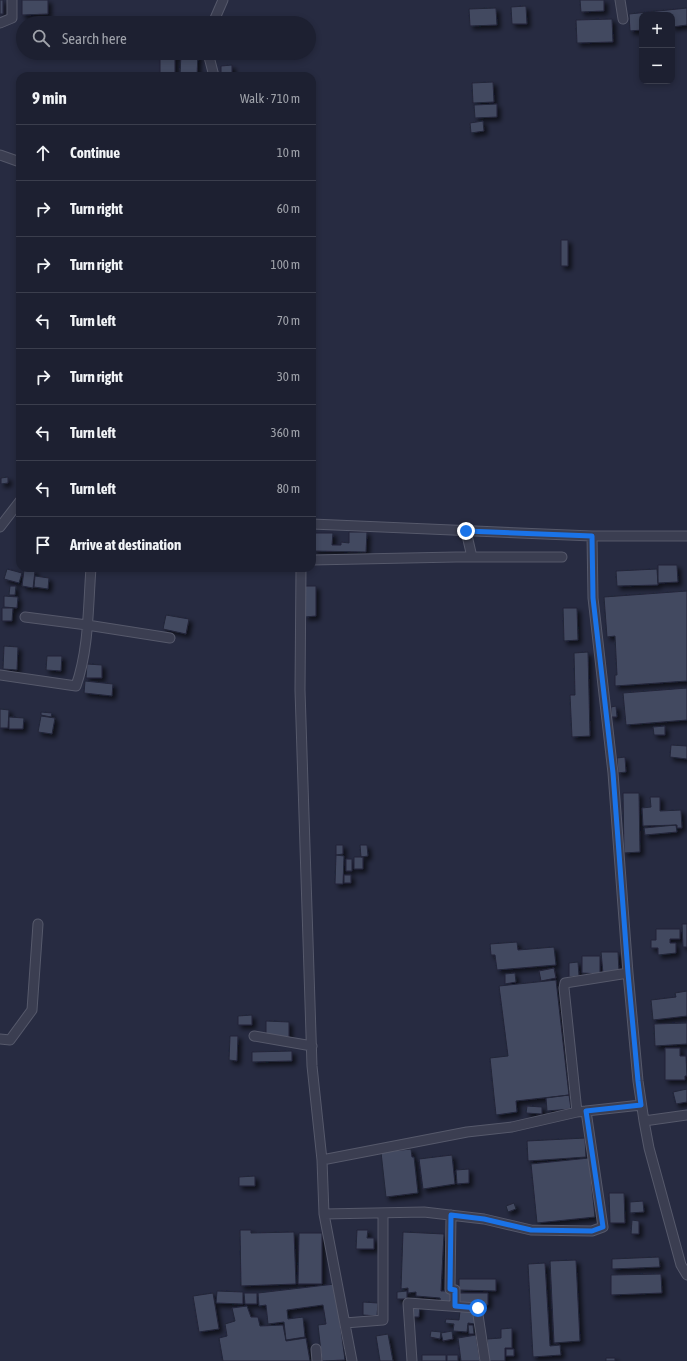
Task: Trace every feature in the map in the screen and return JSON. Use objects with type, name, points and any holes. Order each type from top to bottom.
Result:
[{"type":"street","points":[[0,23],[12,18],[12,0]]},
{"type":"street","points":[[216,16],[223,0]]},
{"type":"street","points":[[620,0],[623,19]]},
{"type":"street","points":[[210,60],[213,72]]},
{"type":"street","points":[[0,155],[16,161]]},
{"type":"street","points":[[0,527],[16,506]]},
{"type":"street","points":[[316,524],[592,536],[687,536]]},
{"type":"street","points":[[466,531],[472,557]]},
{"type":"street","points":[[592,536],[593,598],[613,773],[628,973],[641,1105],[649,1148],[681,1265],[687,1275]]},
{"type":"street","points":[[316,560],[562,557]]},
{"type":"street","points":[[0,675],[76,686],[84,653],[91,572]]},
{"type":"street","points":[[301,572],[300,690],[312,1066],[322,1160],[324,1214],[352,1361]]},
{"type":"street","points":[[25,617],[170,638]]},
{"type":"street","points":[[0,1039],[10,1040],[32,1010],[38,924]]},
{"type":"street","points":[[324,1214],[424,1212],[484,1219],[531,1230],[592,1231],[603,1227],[581,1112],[564,988],[565,983],[628,973]]},
{"type":"street","points":[[254,1036],[312,1046]]},
{"type":"street","points":[[322,1160],[467,1132],[512,1127],[581,1112],[641,1105]]},
{"type":"street","points":[[644,1121],[687,1115]]},
{"type":"street","points":[[345,1323],[383,1320],[383,1213]]},
{"type":"street","points":[[451,1215],[450,1289],[455,1290],[455,1306]]},
{"type":"street","points":[[412,1361],[408,1303],[478,1308],[485,1361]]},
{"type":"street","points":[[316,1349],[317,1361]]},
{"type":"building","points":[[0,0],[3,0],[3,14],[0,14]]},
{"type":"building","points":[[22,0],[48,0],[48,14],[22,15]]},
{"type":"building","points":[[580,0],[604,0],[604,11],[581,12]]},
{"type":"building","points":[[526,6],[527,24],[512,24],[511,7]]},
{"type":"building","points":[[496,8],[497,25],[470,26],[469,9]]},
{"type":"building","points":[[687,8],[687,25],[675,27],[675,12],[648,12]]},
{"type":"building","points":[[639,13],[639,30],[630,31],[629,14]]},
{"type":"building","points":[[612,19],[613,42],[577,43],[576,20]]},
{"type":"building","points":[[160,60],[175,60],[175,72],[160,72]]},
{"type":"building","points":[[181,60],[198,60],[197,72],[180,72]]},
{"type":"building","points":[[232,65],[232,72],[221,72],[221,66]]},
{"type":"building","points":[[493,82],[494,102],[473,103],[472,83]]},
{"type":"building","points":[[497,104],[497,117],[475,118],[474,105]]},
{"type":"building","points":[[483,121],[484,131],[471,133],[470,123]]},
{"type":"building","points":[[561,240],[568,240],[568,266],[561,266]]},
{"type":"building","points":[[8,477],[8,483],[1,484],[1,478]]},
{"type":"building","points":[[349,532],[367,532],[366,552],[316,551],[316,533],[333,533],[332,545],[341,545],[341,542],[349,543]]},
{"type":"building","points":[[658,565],[677,565],[678,582],[658,583]]},
{"type":"building","points":[[7,569],[22,573],[19,583],[4,579]]},
{"type":"building","points":[[657,569],[658,585],[617,586],[616,571]]},
{"type":"building","points":[[24,572],[35,572],[33,588],[22,586]]},
{"type":"building","points":[[35,576],[49,578],[48,589],[34,587]]},
{"type":"building","points":[[10,586],[16,586],[15,595],[9,595]]},
{"type":"building","points":[[304,586],[316,586],[316,616],[305,617]]},
{"type":"building","points":[[687,591],[687,681],[615,686],[615,675],[617,675],[615,636],[607,637],[604,597]]},
{"type":"building","points":[[4,596],[18,597],[17,608],[4,607]]},
{"type":"building","points":[[2,608],[13,608],[12,621],[2,621]]},
{"type":"building","points":[[563,608],[577,608],[578,640],[564,641]]},
{"type":"building","points":[[166,615],[189,619],[186,634],[163,629]]},
{"type":"building","points":[[4,646],[18,647],[17,670],[3,669]]},
{"type":"building","points":[[588,652],[590,736],[572,737],[570,695],[575,695],[574,653]]},
{"type":"building","points":[[47,656],[62,656],[61,671],[46,670]]},
{"type":"building","points":[[87,664],[102,665],[102,678],[86,678]]},
{"type":"building","points":[[85,681],[113,684],[112,696],[84,693]]},
{"type":"building","points":[[687,688],[687,720],[626,725],[623,693]]},
{"type":"building","points":[[616,706],[617,717],[611,717],[611,707]]},
{"type":"building","points":[[0,709],[9,710],[8,728],[0,728]]},
{"type":"building","points":[[41,712],[52,713],[51,717],[41,715]]},
{"type":"building","points":[[41,716],[55,718],[52,734],[38,732]]},
{"type":"building","points":[[9,717],[24,718],[23,729],[9,729]]},
{"type":"building","points":[[665,726],[665,735],[654,735],[653,727]]},
{"type":"building","points":[[671,745],[687,746],[687,759],[670,757]]},
{"type":"building","points":[[625,757],[626,772],[618,773],[617,758]]},
{"type":"building","points":[[623,793],[639,793],[640,852],[624,853]]},
{"type":"building","points":[[650,797],[660,797],[660,811],[681,810],[682,828],[677,828],[677,825],[643,826],[642,808],[651,807]]},
{"type":"building","points":[[676,825],[677,832],[645,835],[644,828]]},
{"type":"building","points":[[336,845],[343,845],[343,854],[336,855]]},
{"type":"building","points":[[360,845],[367,845],[368,856],[361,857]]},
{"type":"building","points":[[336,855],[344,856],[343,884],[335,884]]},
{"type":"building","points":[[354,857],[363,857],[363,869],[354,869]]},
{"type":"building","points":[[346,859],[352,859],[352,871],[346,871]]},
{"type":"building","points":[[344,875],[351,875],[351,883],[344,883]]},
{"type":"building","points":[[682,924],[687,924],[687,947],[683,947]]},
{"type":"building","points":[[656,929],[680,929],[680,939],[670,939],[670,943],[676,943],[676,953],[658,955],[658,948],[651,948],[651,940],[656,940]]},
{"type":"building","points":[[517,942],[518,950],[554,947],[556,965],[497,970],[495,955],[491,955],[490,944]]},
{"type":"building","points":[[601,952],[618,952],[619,972],[603,973]]},
{"type":"building","points":[[582,956],[600,956],[600,974],[582,973]]},
{"type":"building","points":[[578,962],[579,976],[569,977],[569,963]]},
{"type":"building","points":[[554,968],[556,978],[541,981],[539,971]]},
{"type":"building","points":[[515,973],[516,982],[505,984],[505,974]]},
{"type":"building","points":[[556,980],[569,1095],[516,1101],[517,1112],[496,1115],[490,1058],[508,1056],[499,986]]},
{"type":"building","points":[[687,991],[687,1016],[653,1020],[651,1000],[676,997],[675,993]]},
{"type":"building","points":[[252,1015],[252,1025],[238,1025],[238,1016]]},
{"type":"building","points":[[266,1021],[289,1022],[289,1037],[266,1036]]},
{"type":"building","points":[[687,1023],[687,1044],[655,1046],[654,1024]]},
{"type":"building","points":[[230,1036],[238,1036],[237,1061],[229,1060]]},
{"type":"building","points":[[665,1048],[680,1048],[680,1056],[686,1056],[687,1076],[685,1076],[685,1080],[665,1080]]},
{"type":"building","points":[[292,1051],[292,1061],[252,1062],[252,1052]]},
{"type":"building","points":[[687,1089],[687,1102],[676,1104],[673,1092]]},
{"type":"building","points":[[569,1095],[571,1109],[547,1111],[546,1098]]},
{"type":"building","points":[[527,1106],[542,1107],[542,1114],[526,1113]]},
{"type":"building","points":[[585,1138],[586,1157],[528,1161],[527,1141]]},
{"type":"building","points":[[411,1149],[412,1157],[414,1157],[418,1193],[386,1197],[381,1152]]},
{"type":"building","points":[[452,1155],[455,1184],[423,1189],[419,1159]]},
{"type":"building","points":[[589,1158],[595,1217],[537,1223],[531,1164]]},
{"type":"building","points":[[469,1169],[469,1183],[457,1184],[456,1170]]},
{"type":"building","points":[[255,1176],[255,1186],[239,1186],[239,1177]]},
{"type":"building","points":[[609,1193],[624,1193],[625,1223],[610,1223]]},
{"type":"building","points":[[643,1201],[644,1212],[630,1213],[630,1202]]},
{"type":"building","points":[[514,1203],[516,1209],[508,1212],[506,1206]]},
{"type":"building","points":[[632,1220],[639,1221],[639,1234],[631,1234]]},
{"type":"building","points":[[240,1230],[251,1230],[251,1233],[294,1232],[296,1284],[241,1286]]},
{"type":"building","points":[[357,1230],[368,1230],[367,1238],[374,1238],[374,1249],[356,1249]]},
{"type":"building","points":[[403,1232],[444,1234],[441,1291],[453,1291],[452,1304],[441,1303],[440,1298],[416,1296],[416,1292],[408,1293],[408,1288],[401,1289]]},
{"type":"building","points":[[299,1233],[322,1233],[322,1284],[298,1284]]},
{"type":"building","points":[[659,1257],[660,1267],[612,1269],[612,1259]]},
{"type":"building","points":[[576,1260],[580,1341],[554,1343],[550,1261]]},
{"type":"building","points":[[545,1263],[550,1346],[560,1345],[561,1355],[533,1357],[528,1264]]},
{"type":"building","points":[[661,1274],[662,1293],[611,1295],[611,1275]]},
{"type":"building","points":[[459,1279],[496,1279],[496,1291],[459,1290]]},
{"type":"building","points":[[335,1284],[345,1360],[322,1361],[318,1325],[326,1324],[323,1305],[287,1310],[288,1319],[303,1317],[305,1337],[286,1340],[284,1322],[268,1324],[266,1305],[259,1306],[258,1293]]},
{"type":"building","points":[[217,1291],[243,1292],[243,1304],[216,1303]]},
{"type":"building","points":[[407,1291],[407,1299],[397,1299],[397,1292]]},
{"type":"building","points":[[213,1293],[219,1329],[199,1332],[193,1296]]},
{"type":"building","points":[[244,1293],[257,1293],[257,1304],[245,1304]]},
{"type":"building","points":[[457,1293],[488,1293],[488,1305],[458,1306]]},
{"type":"building","points":[[363,1302],[378,1303],[377,1316],[363,1315]]},
{"type":"building","points":[[247,1306],[251,1317],[258,1317],[260,1326],[283,1325],[286,1341],[306,1338],[310,1361],[223,1361],[219,1338],[227,1336],[225,1324],[235,1321],[232,1308]]},
{"type":"building","points":[[413,1306],[420,1306],[419,1317],[412,1317]]},
{"type":"building","points":[[460,1311],[476,1312],[475,1324],[468,1323],[467,1332],[453,1331],[454,1324],[445,1323],[446,1319],[459,1320]]},
{"type":"building","points":[[468,1325],[473,1325],[474,1334],[469,1334]]},
{"type":"building","points":[[512,1328],[512,1348],[505,1348],[505,1361],[488,1361],[487,1339],[501,1338],[501,1329]]},
{"type":"building","points":[[431,1331],[441,1332],[440,1339],[430,1337]]},
{"type":"building","points":[[452,1331],[453,1339],[443,1341],[441,1333]]},
{"type":"building","points":[[388,1334],[393,1361],[380,1361],[376,1336]]},
{"type":"building","points":[[476,1335],[480,1361],[461,1361],[458,1338]]},
{"type":"building","points":[[506,1349],[514,1349],[514,1356],[506,1356]]},
{"type":"building","points":[[422,1355],[446,1355],[446,1361],[422,1361]]},
{"type":"building","points":[[447,1355],[458,1355],[458,1361],[447,1361]]},
{"type":"building","points":[[606,1358],[615,1358],[615,1361],[606,1361]]},
{"type":"route","points":[[466,531],[592,536],[593,598],[613,773],[628,973],[641,1105],[586,1111],[603,1227],[592,1231],[531,1230],[484,1219],[451,1215],[450,1289],[455,1290],[455,1306],[478,1308]]}]
